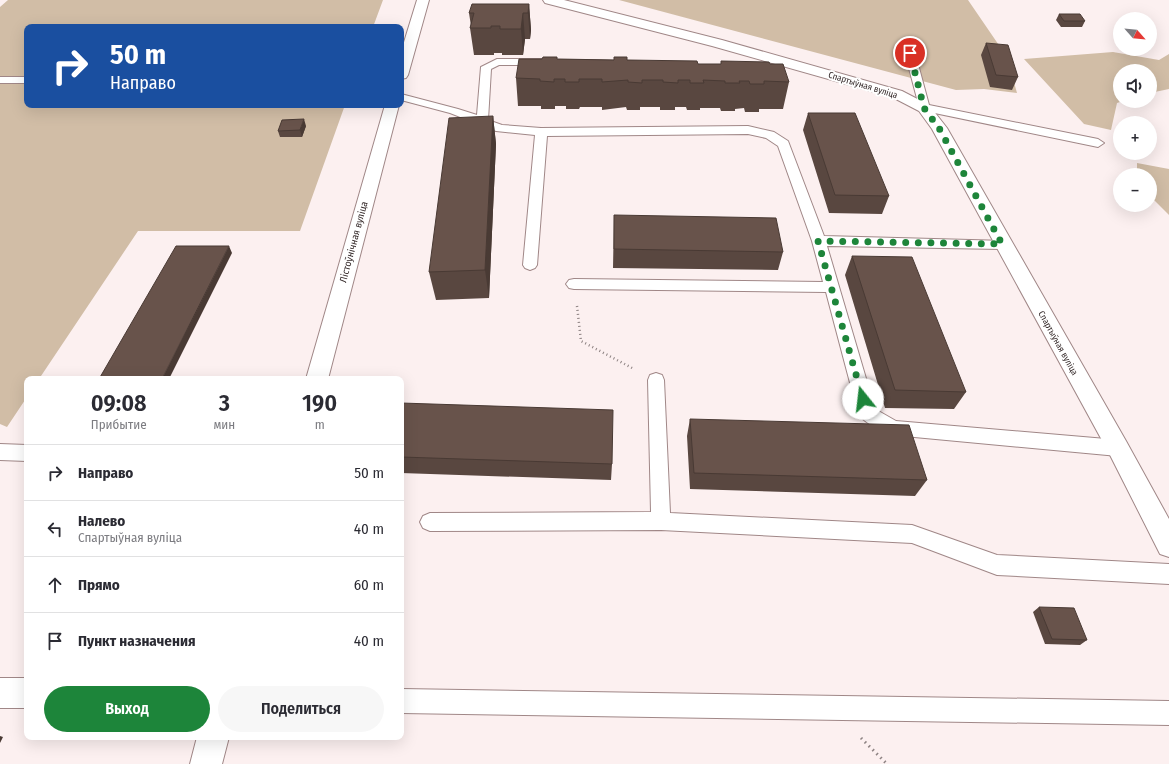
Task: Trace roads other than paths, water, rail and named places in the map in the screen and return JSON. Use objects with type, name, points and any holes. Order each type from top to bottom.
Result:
[{"type":"street","points":[[404,65],[423,0]]},
{"type":"street","name":"Спартыўная вуліца","points":[[549,0],[823,72],[897,94],[924,108],[939,128],[1002,244],[1118,448],[1169,545]]},
{"type":"street","name":"Лістоўнічная вуліца","points":[[318,376],[391,108]]},
{"type":"street","points":[[0,693],[24,693]]},
{"type":"street","points":[[206,764],[212,740]]},
{"type":"lane","points":[[910,53],[924,108],[956,113],[1098,143]]},
{"type":"lane","points":[[482,122],[486,67],[497,62],[556,62]]},
{"type":"lane","points":[[0,80],[24,80]]},
{"type":"lane","points":[[404,98],[454,111],[500,128],[541,132],[748,130],[770,135],[784,144],[818,241],[867,413],[893,428],[1118,448]]},
{"type":"lane","points":[[530,265],[541,132]]},
{"type":"lane","points":[[818,241],[1002,244]]},
{"type":"lane","points":[[574,284],[831,287]]},
{"type":"lane","points":[[656,380],[661,521]]},
{"type":"lane","points":[[0,452],[24,453]]},
{"type":"lane","points":[[430,522],[661,521],[912,534],[997,565],[1169,574]]},
{"type":"lane","points":[[404,701],[1169,713]]}]
